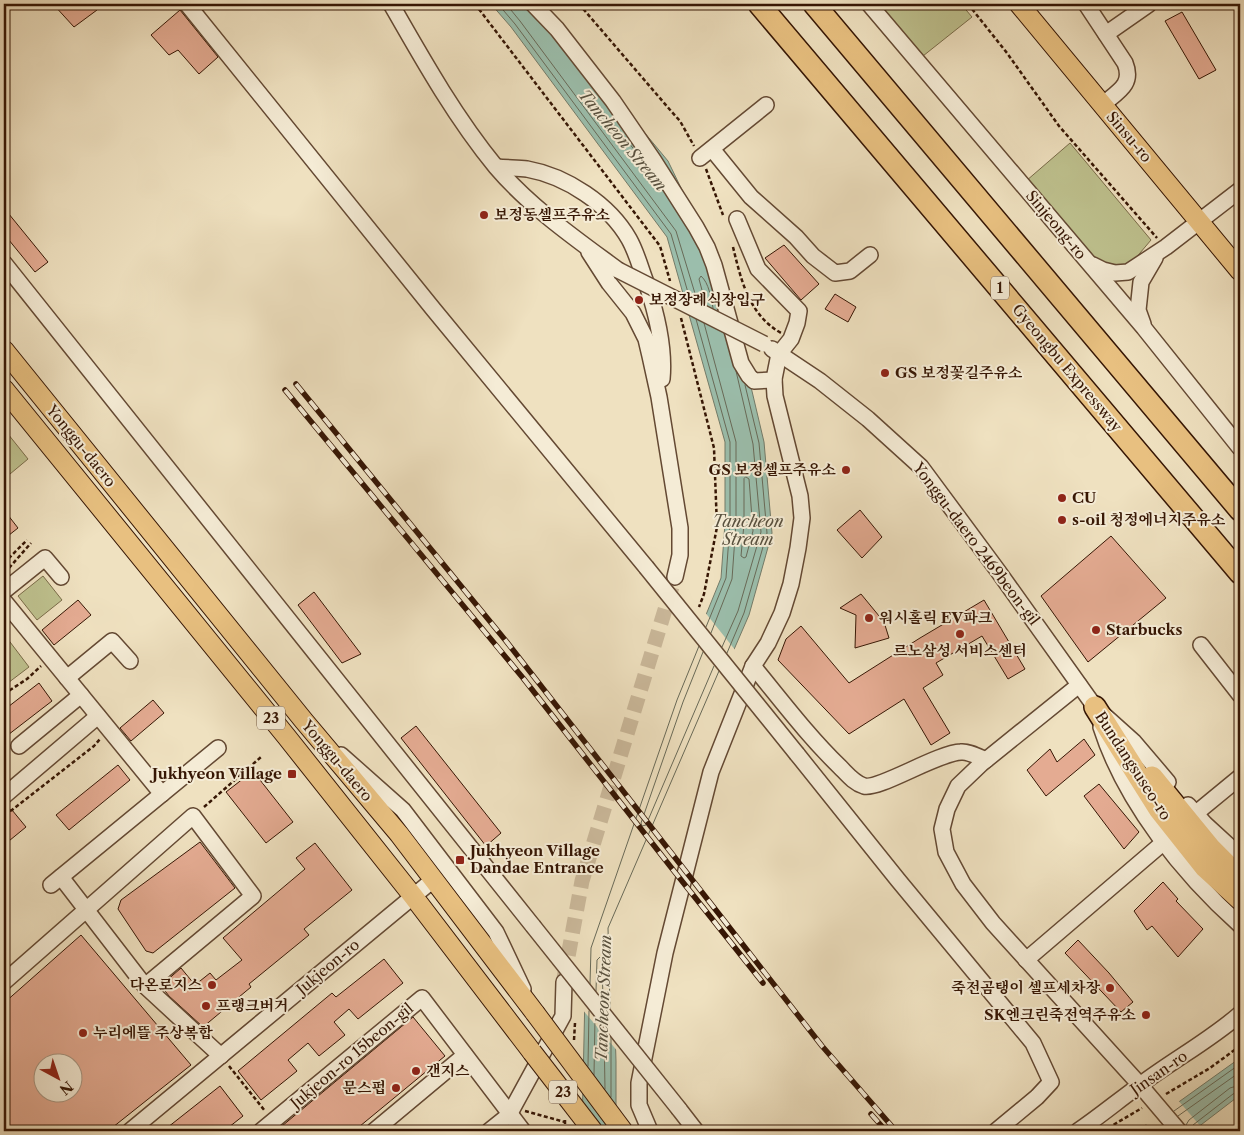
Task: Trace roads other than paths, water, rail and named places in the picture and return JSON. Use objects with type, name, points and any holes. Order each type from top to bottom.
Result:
[{"type":"highway","name":"Gyeongbu Expressway","points":[[759,4],[1240,573]]},
{"type":"highway","points":[[814,4],[1240,510]]},
{"type":"highway","name":"Bundangsuseo-ro","points":[[1095,707],[1210,848],[1240,878]]},
{"type":"highway","name":"Bundangsuseo-ro","points":[[1095,707],[1159,810],[1205,867],[1240,899]]},
{"type":"main road","name":"Sinsu-ro","points":[[1019,4],[1240,270]]},
{"type":"main road","name":"Yonggu-daero","points":[[4,350],[304,721],[399,834],[624,1131]]},
{"type":"main road","name":"Yonggu-daero","points":[[4,389],[286,736],[413,896],[593,1131]]},
{"type":"street","points":[[187,4],[434,310],[646,567],[898,880],[1033,1043],[1051,1082],[1037,1097],[996,1131]]},
{"type":"street","points":[[391,4],[456,111],[497,167],[538,207],[586,247],[609,283],[633,313],[640,326],[650,356],[659,397],[680,528],[681,544],[674,578]]},
{"type":"street","points":[[532,4],[557,29],[613,101],[696,227],[714,265],[741,363],[749,376],[754,381],[774,380]]},
{"type":"street","name":"Sinjeong-ro","points":[[870,4],[1144,328],[1240,448]]},
{"type":"street","points":[[1086,4],[1129,72],[1126,84],[1102,104]]},
{"type":"street","points":[[1106,34],[1149,4]]},
{"type":"street","points":[[766,105],[706,153],[796,237],[813,256],[835,273],[850,271],[870,255]]},
{"type":"street","points":[[497,167],[525,169],[571,184],[595,202],[624,231],[633,247],[652,302],[660,333],[662,373],[659,397]]},
{"type":"street","points":[[1087,261],[1103,270],[1115,273],[1128,272],[1163,250],[1240,190]]},
{"type":"street","points":[[650,1131],[639,1105],[639,1083],[665,953],[711,772],[753,666],[768,643],[782,613],[791,584],[802,518],[800,496],[775,396],[774,380],[779,354],[791,338],[797,323],[798,311],[758,268],[737,219]]},
{"type":"street","name":"Yonggu-daero 2469beon-gil","points":[[586,247],[618,270],[764,344],[820,381],[868,419],[921,467],[1095,707]]},
{"type":"street","points":[[1144,328],[1138,310],[1141,282],[1163,250]]},
{"type":"street","points":[[4,263],[696,1131]]},
{"type":"street","points":[[4,591],[46,558],[60,577]]},
{"type":"street","points":[[5,606],[162,794]]},
{"type":"street","points":[[67,678],[112,641],[130,662]]},
{"type":"street","points":[[1201,645],[1240,695]]},
{"type":"street","points":[[753,666],[789,712],[828,756],[854,781],[865,786],[871,786],[944,755],[963,752],[986,760]]},
{"type":"street","points":[[1079,685],[986,760],[958,786],[947,809],[942,829],[946,852],[963,884],[993,923],[1156,1102],[1180,1131]]},
{"type":"street","points":[[19,746],[81,695]]},
{"type":"street","points":[[1095,707],[1134,742],[1195,814],[1240,856]]},
{"type":"street","points":[[1095,707],[1110,753],[1152,827],[1213,900],[1240,926]]},
{"type":"street","points":[[4,796],[98,716]]},
{"type":"street","points":[[304,721],[403,810],[496,932],[534,1013]]},
{"type":"street","points":[[218,748],[56,881],[88,910],[145,986],[221,1056]]},
{"type":"street","points":[[1195,814],[1240,776]]},
{"type":"street","points":[[4,982],[193,816],[253,896],[145,986]]},
{"type":"street","points":[[1026,960],[1164,842]]},
{"type":"street","name":"Jukjeon-ro","points":[[130,1131],[433,880]]},
{"type":"street","points":[[489,1131],[509,1115],[563,1016],[564,982]]},
{"type":"street","name":"Jukjeon-ro 15beon-gil","points":[[261,1131],[422,998],[523,1131]]},
{"type":"street","name":"Jinsan-ro","points":[[1078,1131],[1240,1014]]},
{"type":"street","points":[[374,1131],[465,1055]]},
{"type":"water","name":"Tancheon Stream","points":[[491,4],[538,4],[668,161],[726,281],[764,442],[772,533],[749,615],[612,930],[616,1131],[582,1131],[586,947],[672,698],[721,578],[725,523],[725,442],[667,237],[511,27]]},
{"type":"water","points":[[1240,1058],[1240,1095],[1193,1131],[1133,1131],[1148,1124]]},
{"type":"tunnel","points":[[564,978],[582,881],[675,577]]},
{"type":"railway","points":[[296,384],[506,641],[822,1046],[896,1131]]},
{"type":"railway","points":[[285,390],[523,678],[763,983]]},
{"type":"railway","points":[[871,1114],[886,1131]]},
{"type":"place","name":"보정동셀프주유소","points":[[484,215]]},
{"type":"place","name":"보정장례식장입구","points":[[639,300]]},
{"type":"place","name":"GS 보정꽃길주유소","points":[[885,373]]},
{"type":"place","name":"GS 보정셀프주유소","points":[[846,470]]},
{"type":"place","name":"CU","points":[[1062,498]]},
{"type":"place","name":"s-oil 청정에너지주유소","points":[[1062,520]]},
{"type":"place","name":"워시홀릭 EV파크","points":[[869,618]]},
{"type":"place","name":"Starbucks","points":[[1096,630]]},
{"type":"place","name":"르노삼성 서비스센터","points":[[960,634]]},
{"type":"place","name":"Jukhyeon Village","points":[[292,774]]},
{"type":"place","name":"Jukhyeon Village Dandae Entrance","points":[[460,860]]},
{"type":"place","name":"다온로지스","points":[[212,985]]},
{"type":"place","name":"죽전곰탱이 셀프세차장","points":[[1110,988]]},
{"type":"place","name":"프랭크버거","points":[[206,1006]]},
{"type":"place","name":"SK엔크린죽전역주유소","points":[[1146,1015]]},
{"type":"place","name":"누리에뜰 주상복합","points":[[83,1033]]},
{"type":"place","name":"갠지스","points":[[416,1071]]},
{"type":"place","name":"문스펍","points":[[396,1088]]}]
